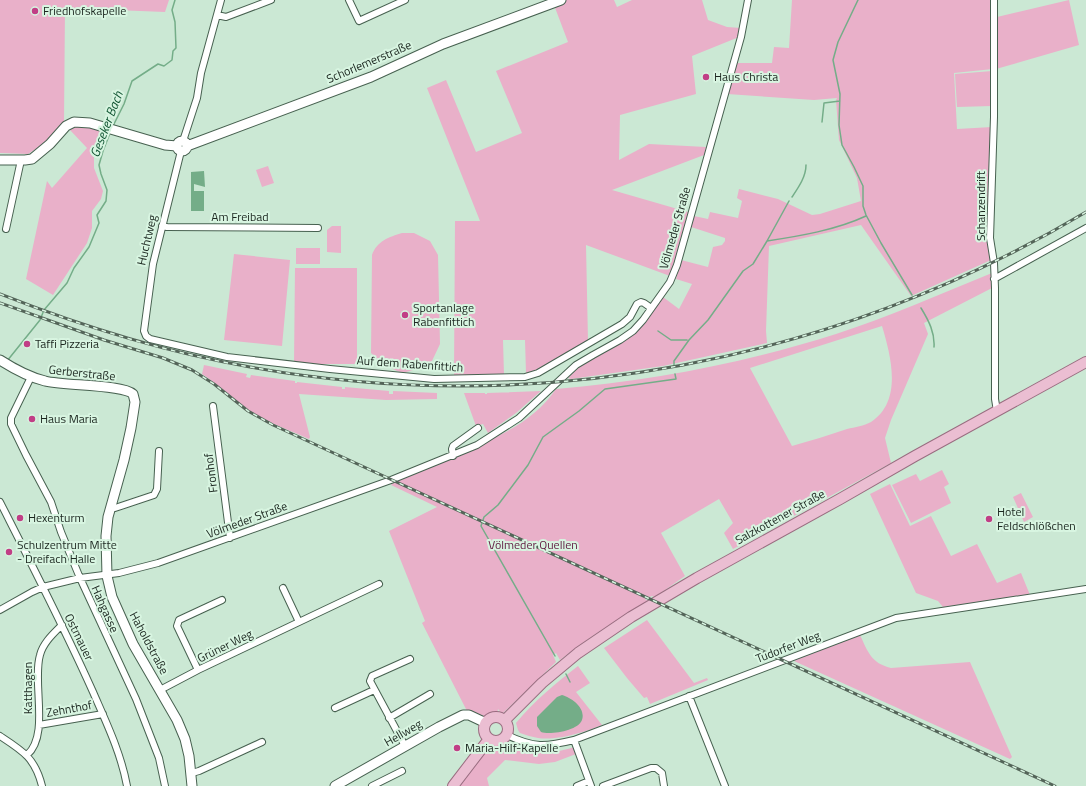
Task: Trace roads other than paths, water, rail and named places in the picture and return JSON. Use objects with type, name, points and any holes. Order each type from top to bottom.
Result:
[{"type":"main road","name":"Salzkottener Straße","points":[[505,720],[542,683],[572,658],[594,641],[631,617],[697,578],[1086,362]]},
{"type":"main road","points":[[499,717],[505,720],[508,725],[507,735],[500,740],[489,739],[484,730],[488,720],[499,717]]},
{"type":"main road","points":[[453,786],[489,739]]},
{"type":"street","name":"Huchtweg","points":[[146,336],[144,330],[153,264],[182,146],[197,98],[201,73],[221,0]]},
{"type":"street","points":[[217,15],[226,17],[271,0]]},
{"type":"street","points":[[349,0],[359,21],[405,0]]},
{"type":"street","name":"Schorlemerstraße","points":[[182,146],[364,80],[443,44],[561,0]]},
{"type":"street","name":"Völmeder Straße","points":[[0,610],[43,587],[80,578],[107,576],[158,563],[453,456],[478,445],[519,418],[576,365],[620,340],[632,331],[670,282],[677,265],[741,37],[748,0]]},
{"type":"street","name":"Schanzendrift","points":[[994,0],[994,117],[990,238],[994,279],[995,399],[997,411]]},
{"type":"street","points":[[0,160],[28,160],[37,156],[66,126],[74,122],[90,123],[165,145],[182,146]]},
{"type":"street","points":[[6,229],[21,160]]},
{"type":"street","name":"Am Freibad","points":[[162,226],[318,228]]},
{"type":"street","points":[[994,279],[1086,228]]},
{"type":"street","name":"Auf dem Rabenfittich","points":[[146,336],[150,339],[227,357],[269,363],[434,378],[525,378],[538,374],[622,324],[630,317],[637,304],[641,302],[651,308]]},
{"type":"street","name":"Gerberstraße","points":[[3,362],[31,377],[58,384],[103,386],[127,390],[133,394],[135,402]]},
{"type":"street","name":"Hahgasse","points":[[31,377],[11,418],[11,424],[26,456],[51,502],[60,532],[134,695],[159,758],[165,786]]},
{"type":"street","name":"Haholdstraße","points":[[135,402],[124,460],[111,507],[106,536],[107,576],[112,597],[133,644],[177,720],[185,739],[192,773],[192,786]]},
{"type":"street","name":"Fronhof","points":[[213,406],[230,538]]},
{"type":"street","points":[[453,456],[453,446],[478,428]]},
{"type":"street","points":[[111,507],[115,508],[154,495],[157,489],[159,451]]},
{"type":"street","name":"Ostmauer","points":[[0,502],[62,625],[103,714],[124,770],[127,786]]},
{"type":"street","name":"Grüner Weg","points":[[160,690],[198,670],[379,584]]},
{"type":"street","points":[[283,588],[299,622]]},
{"type":"street","name":"Tudorfer Weg","points":[[507,735],[522,742],[537,745],[555,745],[574,740],[896,618],[1086,589]]},
{"type":"street","points":[[198,670],[177,626],[179,620],[222,600]]},
{"type":"street","name":"Katthagen","points":[[27,754],[30,752],[38,738],[38,669],[40,655],[47,640],[62,625]]},
{"type":"street","points":[[405,746],[370,681],[372,676],[410,658]]},
{"type":"street","points":[[335,708],[374,690]]},
{"type":"street","points":[[389,718],[430,694]]},
{"type":"street","points":[[689,696],[725,786]]},
{"type":"street","name":"Zehnthof","points":[[39,725],[103,714]]},
{"type":"street","name":"Hellweg","points":[[335,786],[463,715],[469,715],[486,723]]},
{"type":"street","points":[[0,736],[27,754],[37,769],[42,786]]},
{"type":"street","points":[[574,740],[590,784],[577,786]]},
{"type":"street","points":[[192,773],[262,742]]},
{"type":"street","points":[[603,786],[651,768],[656,768],[662,773],[664,786]]},
{"type":"street","points":[[372,786],[402,771]]},
{"type":"waterway","name":"Geseker Bach","points":[[113,126],[124,104],[132,81],[158,64],[164,66],[172,60],[173,51],[176,48],[175,22],[172,10],[175,0]]},
{"type":"waterway","points":[[858,0],[838,42],[833,60],[840,94],[839,125],[842,145],[863,186],[863,206],[866,215],[912,295]]},
{"type":"waterway","points":[[822,122],[824,103],[840,101]]},
{"type":"waterway","name":"Geseker Bach","points":[[7,361],[40,320],[44,310],[67,283],[74,268],[89,247],[99,223],[97,215],[106,201],[107,190],[99,165],[110,133]]},
{"type":"waterway","points":[[792,197],[803,178],[806,165]]},
{"type":"waterway","points":[[767,241],[789,201]]},
{"type":"waterway","points":[[674,365],[674,361],[689,340],[708,320],[743,271],[753,264],[767,241],[805,235],[830,229],[866,216]]},
{"type":"waterway","points":[[921,308],[931,327],[934,337],[934,347]]},
{"type":"waterway","points":[[658,331],[671,340],[687,340]]},
{"type":"waterway","points":[[555,656],[481,526],[484,517],[498,505],[528,465],[543,437],[579,411],[605,389],[676,379],[675,374]]},
{"type":"waterway","points":[[566,674],[570,682]]},
{"type":"railway","points":[[0,294],[61,317],[123,337],[186,354],[250,367],[359,381],[467,386],[575,380],[682,365],[787,341],[890,307],[990,264],[1086,212]]},
{"type":"railway","points":[[0,303],[104,340],[163,358],[192,370],[214,384],[248,411],[273,425],[1055,786]]},
{"type":"place","name":"Friedhofskapelle","points":[[35,11]]},
{"type":"place","name":"Haus Christa","points":[[706,77]]},
{"type":"place","name":"Sportanlage Rabenfittich","points":[[405,315]]},
{"type":"place","name":"Taffi Pizzeria","points":[[27,344]]},
{"type":"place","name":"Haus Maria","points":[[32,419]]},
{"type":"place","name":"Hexenturm","points":[[20,518]]},
{"type":"place","name":"Hotel Feldschlößchen","points":[[989,519]]},
{"type":"place","name":"Schulzentrum Mitte - Dreifach Halle","points":[[9,552]]},
{"type":"place","name":"Maria-Hilf-Kapelle","points":[[457,748]]},
{"type":"park label","name":"Völmeder Quellen","points":[[533,545]]}]
